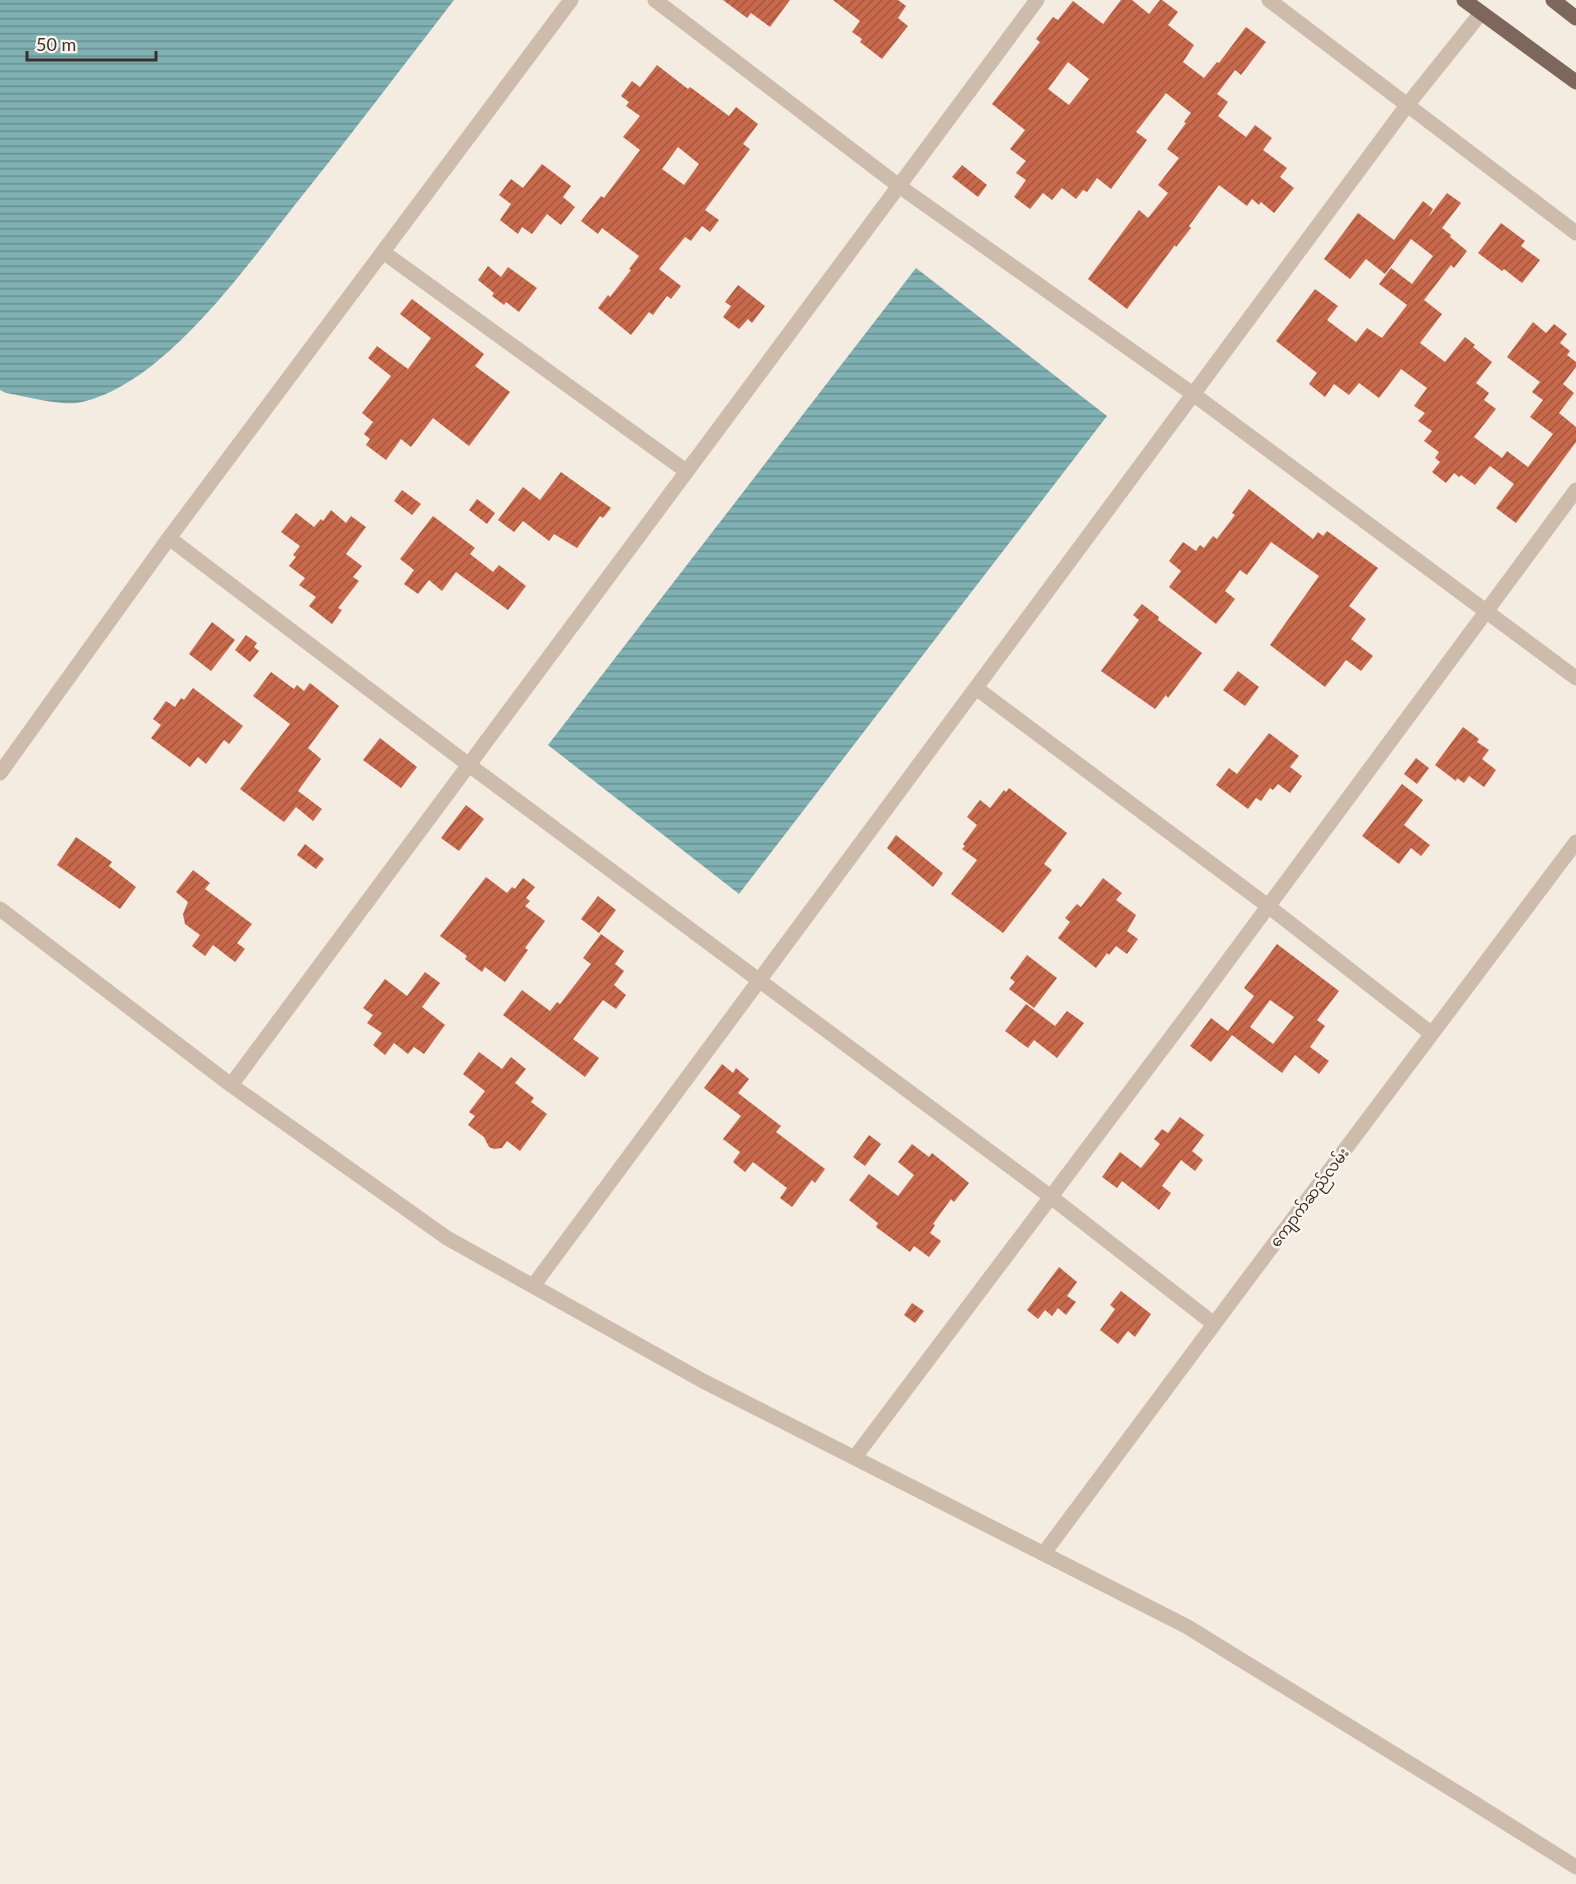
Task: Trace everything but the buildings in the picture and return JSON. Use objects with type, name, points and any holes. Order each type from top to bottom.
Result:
[{"type":"main road","points":[[1464,0],[1576,82]]},
{"type":"main road","points":[[1553,0],[1576,18]]},
{"type":"street","points":[[0,773],[169,538],[571,0]]},
{"type":"street","points":[[655,0],[898,186],[1193,394],[1576,678]]},
{"type":"street","points":[[231,1085],[1037,0]]},
{"type":"street","points":[[1269,0],[1576,233]]},
{"type":"street","points":[[533,1286],[1408,105],[1481,13]]},
{"type":"street","points":[[383,252],[686,471]]},
{"type":"street","points":[[855,1457],[1576,490]]},
{"type":"street","points":[[169,538],[469,765],[1051,1197],[1214,1324]]},
{"type":"street","points":[[976,688],[1268,906],[1432,1034]]},
{"type":"street","name":"ကျောက်ဆည်လမ်း","points":[[1044,1553],[1576,842]]},
{"type":"street","points":[[0,909],[231,1085],[447,1238],[703,1381],[1186,1626],[1576,1867]]},
{"type":"water","points":[[0,0],[454,0],[254,257],[202,319],[144,372],[113,391],[82,402],[65,403],[0,390]]},
{"type":"water","points":[[916,268],[1107,416],[739,894],[548,745]]}]
